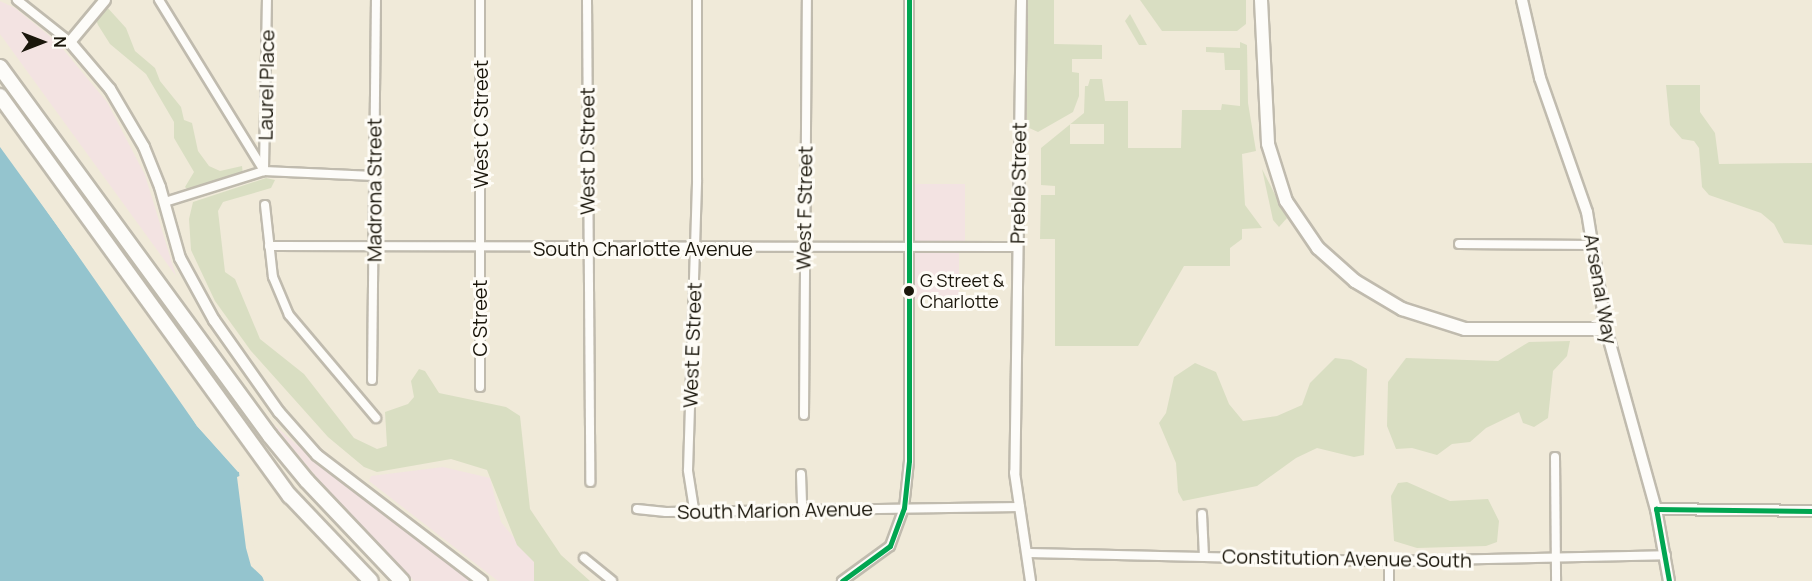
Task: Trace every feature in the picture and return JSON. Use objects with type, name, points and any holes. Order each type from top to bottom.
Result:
[{"type":"highway","points":[[0,67],[270,436],[307,482],[402,581]]},
{"type":"highway","points":[[0,96],[290,496],[371,581]]},
{"type":"main road","points":[[105,0],[70,42],[124,112],[147,154],[165,202],[189,281],[279,412],[317,455],[482,581]]},
{"type":"main road","points":[[1261,0],[1268,144],[1286,201],[1318,248],[1355,281],[1402,309],[1465,329],[1606,329]]},
{"type":"main road","name":"Arsenal Way","points":[[1522,0],[1540,78],[1587,212],[1606,329],[1656,509],[1669,581]]},
{"type":"main road","points":[[1656,509],[1812,511]]},
{"type":"street","points":[[17,0],[70,42]]},
{"type":"street","points":[[159,0],[264,171]]},
{"type":"street","name":"Laurel Place","points":[[264,171],[267,0]]},
{"type":"street","name":"Madrona Street","points":[[372,380],[376,0]]},
{"type":"street","name":"West C Street","points":[[479,248],[480,0]]},
{"type":"street","name":"West D Street","points":[[587,0],[590,483]]},
{"type":"street","name":"West E Street","points":[[694,509],[688,470],[695,247],[697,0]]},
{"type":"street","name":"West F Street","points":[[804,415],[803,248],[807,0]]},
{"type":"street","points":[[842,581],[890,546],[904,508],[909,461],[909,0]]},
{"type":"street","name":"Preble Street","points":[[1021,0],[1014,472],[1029,553],[1030,581]]},
{"type":"street","points":[[165,202],[264,171],[374,176]]},
{"type":"street","points":[[266,205],[273,277],[289,315],[376,418]]},
{"type":"street","points":[[1459,244],[1593,245]]},
{"type":"street","name":"South Charlotte Avenue","points":[[269,246],[803,248],[909,245],[1017,247]]},
{"type":"street","name":"C Street","points":[[479,248],[480,387]]},
{"type":"street","points":[[1555,457],[1557,581]]},
{"type":"street","points":[[801,474],[802,510]]},
{"type":"street","name":"South Marion Avenue","points":[[638,508],[666,512],[694,509],[1020,507]]},
{"type":"street","points":[[1202,514],[1204,556]]},
{"type":"street","name":"Constitution Avenue South","points":[[1029,553],[1389,561],[1555,555],[1666,555]]},
{"type":"street","points":[[584,558],[612,581]]},
{"type":"street","points":[[1389,561],[1389,581]]},
{"type":"shaded area","points":[[0,1],[15,8],[57,42],[107,102],[145,175],[176,276],[0,34]]},
{"type":"shaded area","points":[[910,184],[965,184],[965,244],[910,244]]},
{"type":"shaded area","points":[[910,247],[959,247],[959,299],[910,299]]},
{"type":"shaded area","points":[[272,423],[312,458],[471,581],[414,581],[332,496]]},
{"type":"shaded area","points":[[443,467],[490,478],[501,522],[534,562],[534,581],[498,581],[369,481],[371,476]]},
{"type":"green space","points":[[1027,0],[1054,0],[1054,44],[1102,45],[1102,59],[1072,59],[1072,72],[1079,73],[1079,96],[1073,112],[1038,132],[1027,127]]},
{"type":"green space","points":[[1140,0],[1246,0],[1246,24],[1237,31],[1162,31]]},
{"type":"green space","points":[[106,6],[126,28],[135,51],[155,68],[160,81],[181,107],[184,120],[192,123],[198,151],[209,166],[220,171],[242,166],[243,175],[188,190],[185,187],[194,172],[174,138],[174,122],[146,74],[110,44],[98,25],[96,20]]},
{"type":"green space","points":[[1130,14],[1147,45],[1139,45],[1125,21]]},
{"type":"green space","points":[[1240,42],[1247,45],[1248,103],[1256,151],[1242,154],[1245,205],[1262,228],[1242,229],[1242,239],[1230,248],[1230,266],[1184,266],[1138,346],[1055,346],[1055,239],[1040,239],[1041,195],[1055,195],[1055,186],[1041,185],[1041,148],[1070,124],[1084,113],[1085,86],[1088,86],[1090,79],[1102,79],[1105,101],[1128,101],[1128,148],[1181,148],[1182,110],[1221,110],[1222,104],[1240,106],[1240,70],[1225,70],[1224,53],[1206,52],[1206,47],[1240,48]],"holes":[[[1070,124],[1104,124],[1104,144],[1070,144]]]},
{"type":"green space","points":[[1666,85],[1700,85],[1700,112],[1715,133],[1719,164],[1812,163],[1812,245],[1784,243],[1774,224],[1761,213],[1709,195],[1702,187],[1699,148],[1694,141],[1682,139],[1670,125]]},
{"type":"green space","points":[[1262,169],[1287,218],[1279,227],[1273,220]]},
{"type":"green space","points":[[266,178],[275,180],[271,188],[223,202],[218,211],[225,272],[235,279],[260,339],[304,374],[354,438],[377,449],[387,446],[385,412],[408,404],[414,397],[411,381],[419,369],[425,371],[439,393],[506,407],[520,416],[530,509],[561,555],[590,581],[534,581],[534,562],[517,545],[487,470],[451,459],[377,472],[364,467],[328,437],[251,351],[215,301],[191,250],[189,219],[193,202]]},
{"type":"green space","points":[[1570,341],[1567,356],[1553,371],[1548,418],[1534,427],[1523,423],[1519,412],[1486,428],[1470,442],[1452,444],[1437,455],[1412,448],[1396,449],[1387,426],[1388,382],[1406,358],[1498,361],[1529,342]]},
{"type":"green space","points":[[1335,358],[1351,360],[1367,369],[1364,455],[1354,457],[1317,448],[1296,458],[1257,486],[1183,501],[1178,492],[1176,463],[1159,423],[1166,413],[1174,377],[1195,363],[1216,372],[1229,404],[1243,421],[1277,416],[1302,405],[1310,383]]},
{"type":"green space","points":[[1407,482],[1450,501],[1488,499],[1499,521],[1497,542],[1486,546],[1417,548],[1394,541],[1391,496],[1398,483]]},
{"type":"water","points":[[0,147],[166,376],[197,426],[239,472],[246,535],[264,581],[0,581]]},
{"type":"pier","points":[[0,144],[168,375],[200,424],[242,471],[238,472],[197,426]]},
{"type":"pier","points":[[242,475],[249,534],[267,581],[251,566],[246,548],[237,477]]},
{"type":"transit line","points":[[842,581],[890,546],[904,508],[909,461],[909,0]]},
{"type":"transit line","points":[[1669,581],[1656,509],[1812,511]]},
{"type":"place","name":"G Street & Charlotte","points":[[909,291]]}]
